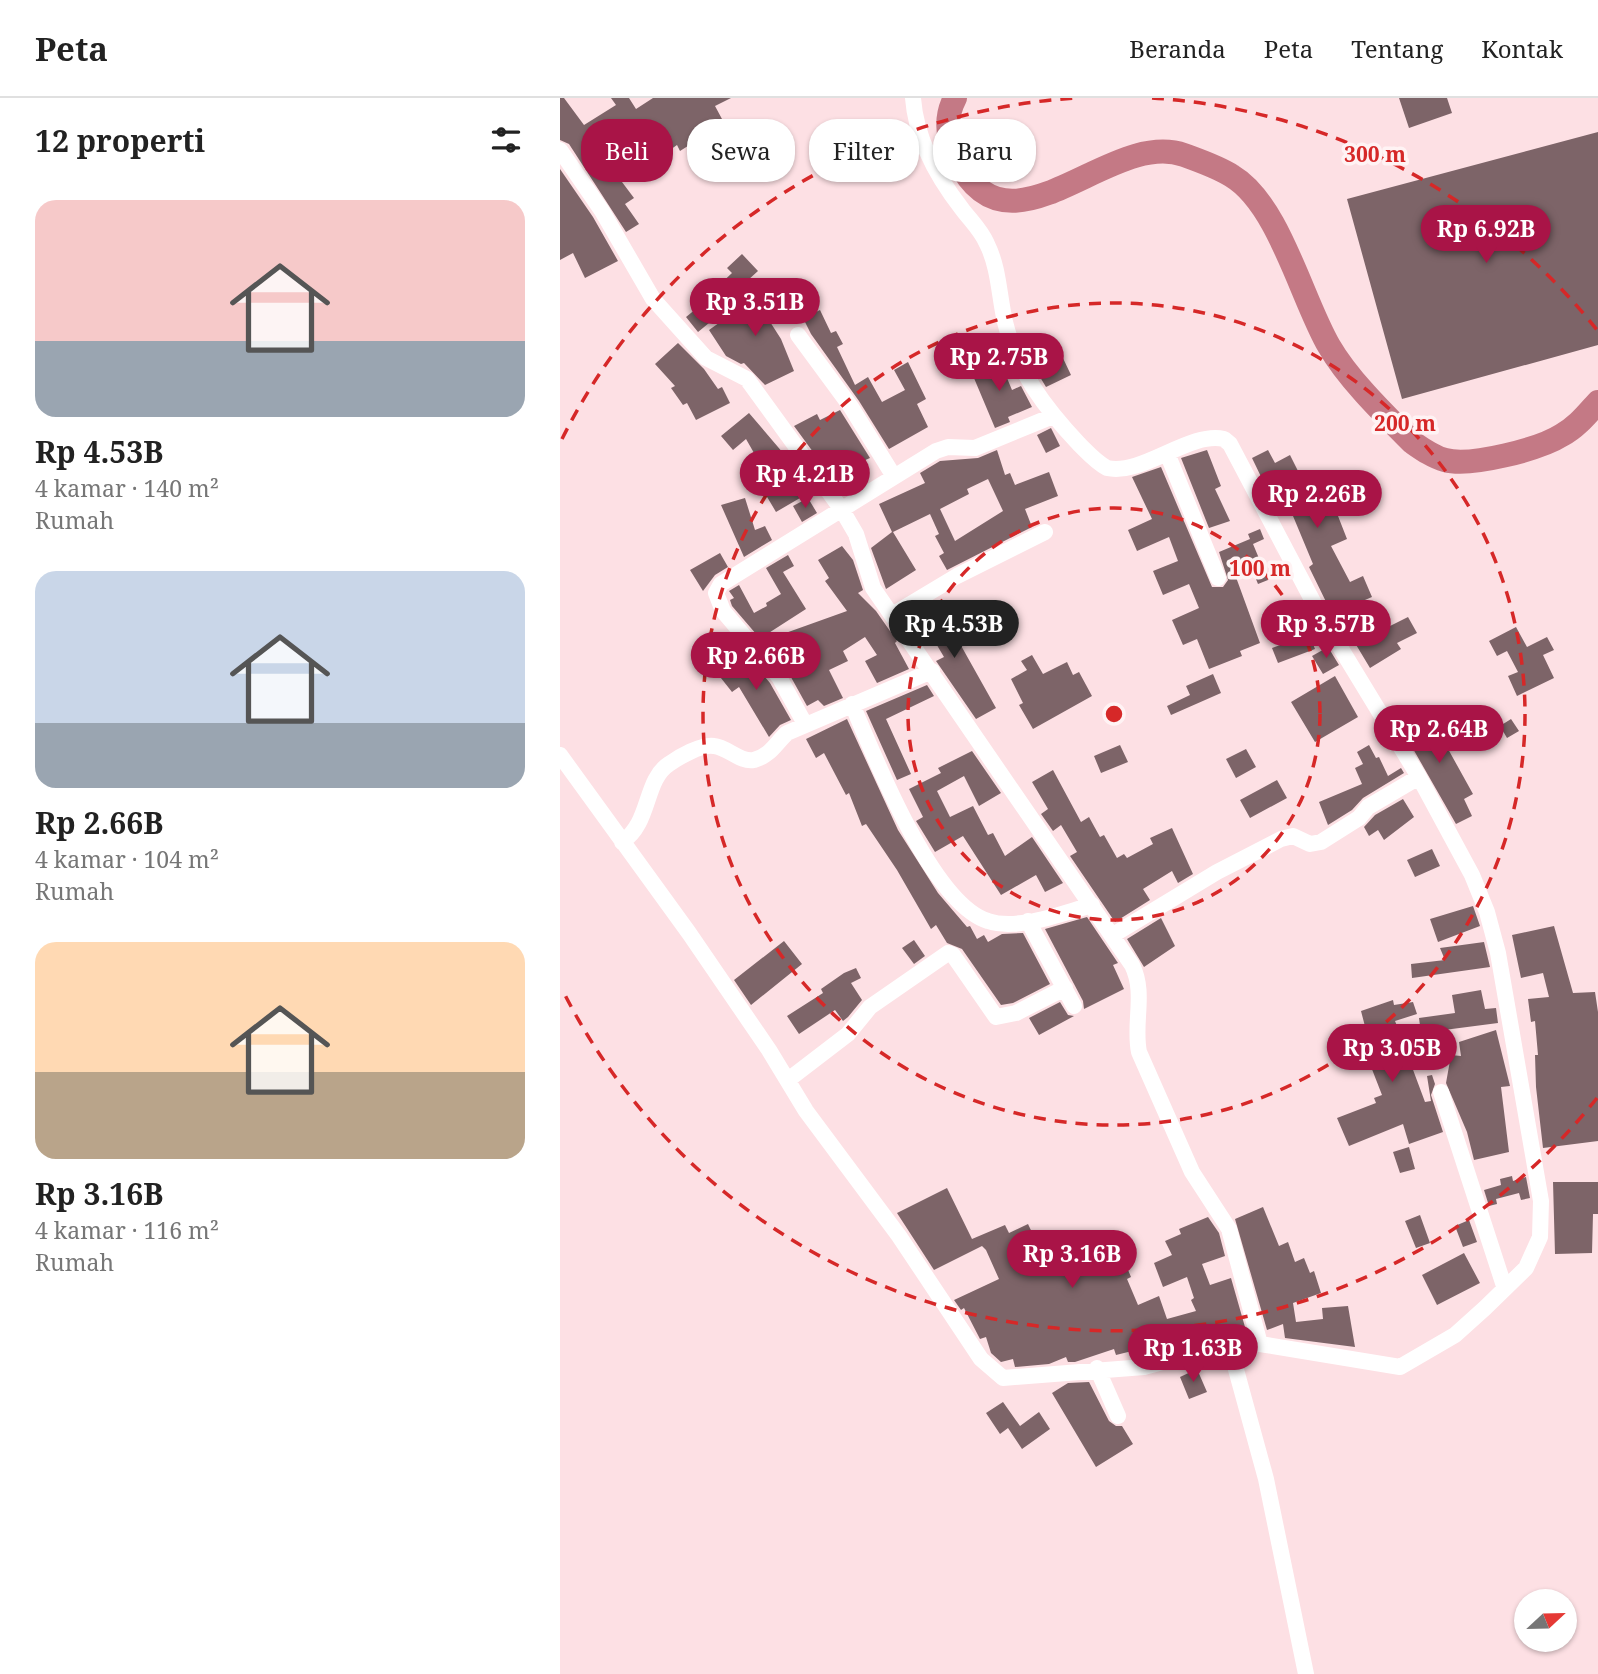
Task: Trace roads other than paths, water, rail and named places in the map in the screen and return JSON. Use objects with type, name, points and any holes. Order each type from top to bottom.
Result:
[{"type":"street","points":[[560,755],[689,933],[813,1120],[899,1236],[988,1367],[1010,1379],[1097,1368],[1144,1367],[1229,1344],[1260,1344],[1400,1367],[1455,1335],[1525,1268],[1536,1251],[1541,1201],[1498,953],[1487,912],[1472,875],[1419,777],[1318,611],[1230,444],[1218,438],[1122,468],[1107,468],[1053,416],[1033,389],[1009,336],[993,257],[986,241],[947,189],[926,152],[915,118],[913,98]]},
{"type":"street","points":[[560,150],[602,211],[653,299],[706,358],[747,379],[842,510],[856,534],[869,580],[932,671],[954,709],[1132,965],[1139,983],[1136,1040],[1139,1052],[1192,1172],[1229,1229],[1260,1344]]},
{"type":"street","points":[[798,335],[851,407],[893,475]]},
{"type":"street","points":[[805,724],[779,677],[764,655],[723,611],[716,593],[729,577],[842,510],[893,475],[942,448],[975,448],[1053,416]]},
{"type":"street","points":[[1167,453],[1218,579]]},
{"type":"street","points":[[892,614],[957,576],[1045,532]]},
{"type":"street","points":[[622,842],[636,831],[659,774],[669,764],[712,745],[731,751],[745,760],[755,760],[772,751],[787,733],[932,671]]},
{"type":"street","points":[[852,704],[913,836],[954,897],[966,910],[989,922],[1028,921],[1092,905]]},
{"type":"street","points":[[1113,935],[1217,872],[1281,839],[1293,836],[1310,844],[1321,842],[1359,818],[1368,807],[1419,777]]},
{"type":"street","points":[[1028,921],[1074,1006]]},
{"type":"street","points":[[788,1080],[848,1034],[870,1007],[948,953],[953,955],[986,1008],[996,1017],[1016,1013],[1065,988]]},
{"type":"street","points":[[1441,1092],[1504,1286]]},
{"type":"street","points":[[1229,1344],[1266,1479],[1307,1674]]},
{"type":"street","points":[[1097,1368],[1118,1416]]},
{"type":"waterway","points":[[955,98],[949,113],[948,128],[957,158],[978,188],[1003,200],[1031,198],[1062,188],[1124,160],[1155,152],[1184,155],[1232,176],[1249,189],[1276,230],[1319,327],[1346,371],[1412,442],[1436,457],[1457,462],[1471,461],[1538,446],[1572,428],[1598,402]]}]
